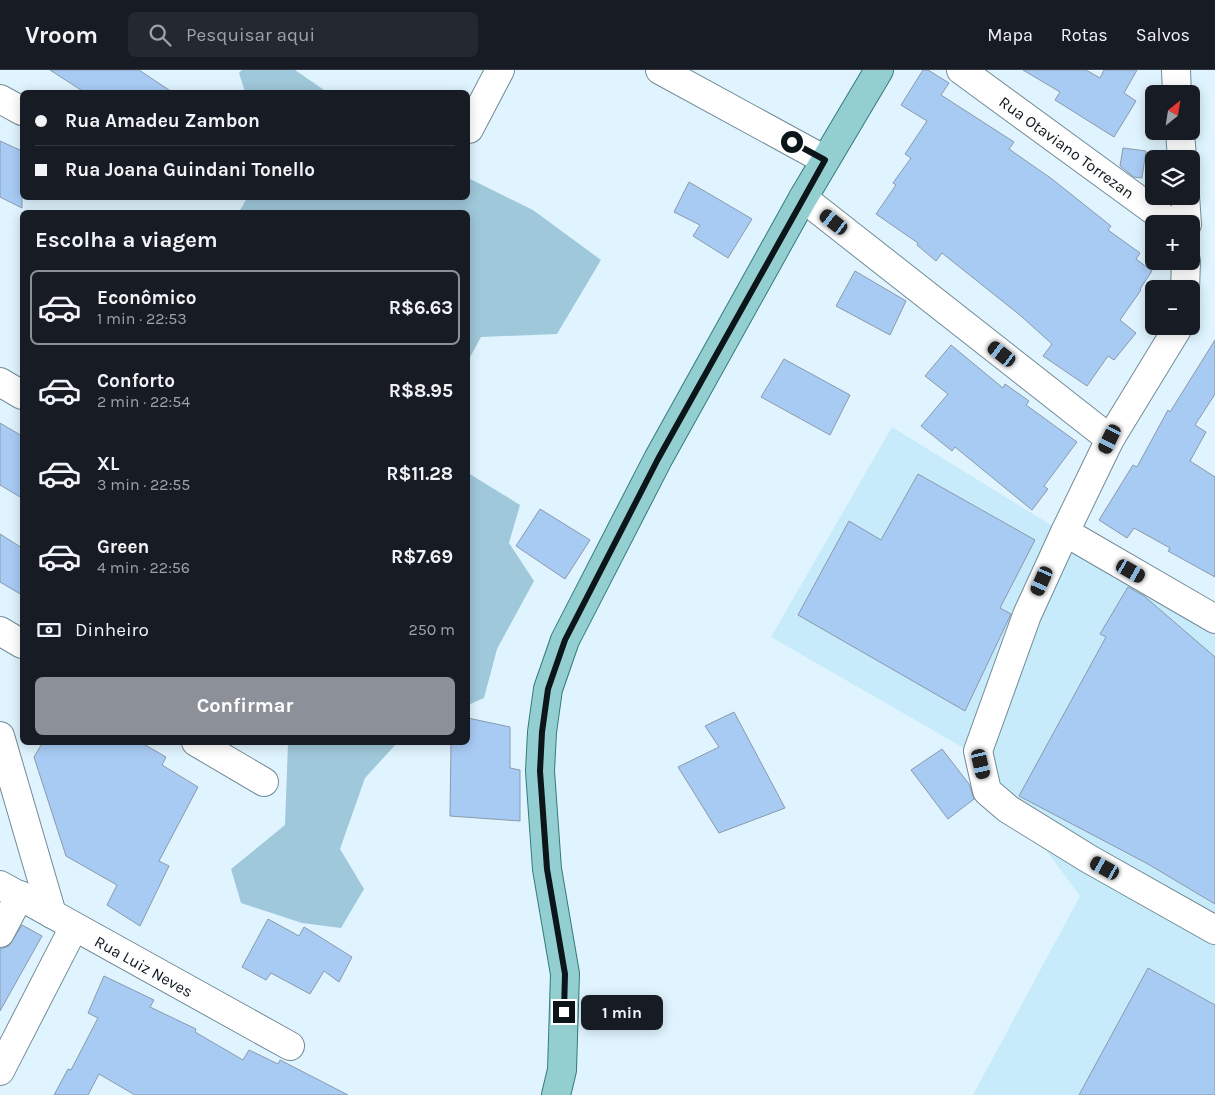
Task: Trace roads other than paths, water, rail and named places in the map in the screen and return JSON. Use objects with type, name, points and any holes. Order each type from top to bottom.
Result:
[{"type":"main road","points":[[556,1095],[562,1070],[565,974],[547,869],[540,771],[542,732],[548,689],[565,640],[658,459],[803,198],[879,70]]},
{"type":"street","points":[[470,127],[500,70]]},
{"type":"street","points":[[660,70],[825,160]]},
{"type":"street","name":"Rua Otaviano Torrezan","points":[[961,70],[1160,215]]},
{"type":"street","points":[[1176,70],[1177,85]]},
{"type":"street","points":[[0,99],[20,110]]},
{"type":"street","points":[[803,198],[1110,439]]},
{"type":"street","points":[[1174,335],[1110,439],[1064,532],[1027,615],[978,751],[987,791],[1008,809],[1089,859],[1215,930]]},
{"type":"street","points":[[0,382],[20,394]]},
{"type":"street","points":[[1064,532],[1215,619]]},
{"type":"street","points":[[0,631],[20,643]]},
{"type":"street","points":[[0,736],[63,921],[0,1071]]},
{"type":"street","points":[[201,745],[264,782]]},
{"type":"street","points":[[0,933],[10,890]]},
{"type":"street","name":"Rua Luiz Neves","points":[[10,890],[290,1046]]}]
